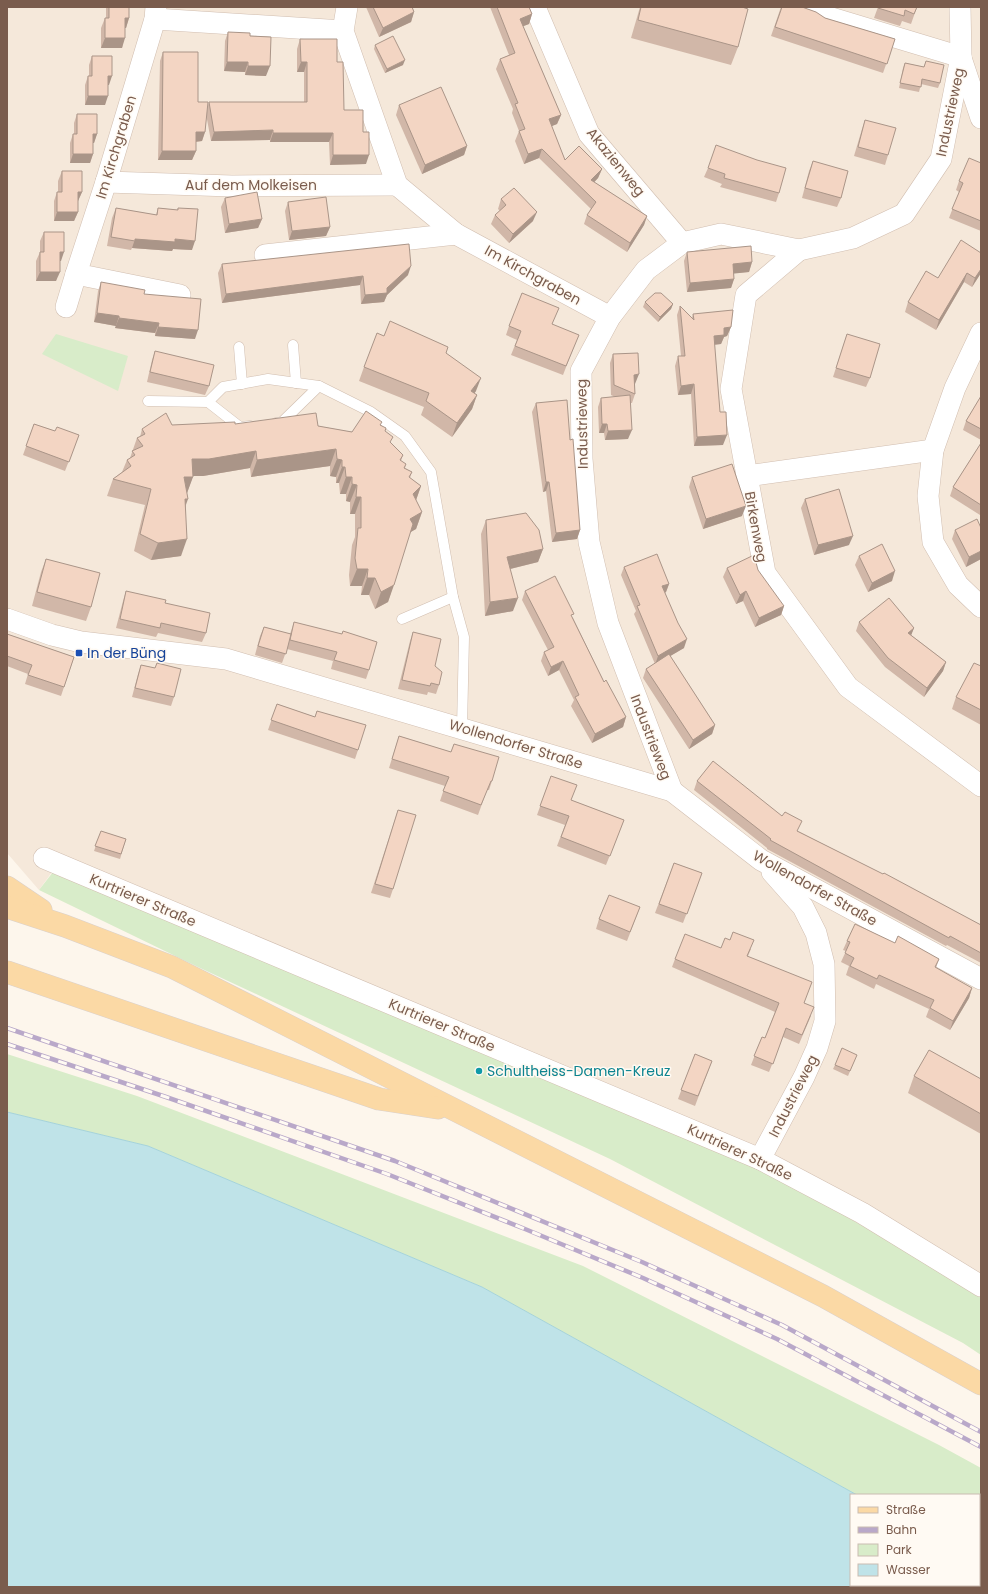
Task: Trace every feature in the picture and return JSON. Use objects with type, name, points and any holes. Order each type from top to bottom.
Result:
[{"type":"main road","points":[[7,887],[65,926]]},
{"type":"main road","points":[[7,907],[65,926],[172,967],[823,1296],[981,1384]]},
{"type":"main road","points":[[16,975],[379,1099],[457,1111]]},
{"type":"street","points":[[347,7],[343,31],[397,185]]},
{"type":"street","name":"Akazienweg","points":[[535,7],[589,134],[682,243]]},
{"type":"street","points":[[816,7],[825,16],[961,57],[981,118]]},
{"type":"street","name":"Industrieweg","points":[[672,791],[608,623],[589,542],[582,459],[581,371],[610,317],[646,270],[682,243],[721,234],[799,250],[853,238],[904,214],[941,159],[961,57],[960,7]]},
{"type":"street","name":"Im Kirchgraben","points":[[66,307],[106,182],[156,13],[343,31]]},
{"type":"street","name":"Auf dem Molkeisen","points":[[106,182],[232,186],[397,185]]},
{"type":"street","name":"Im Kirchgraben","points":[[397,185],[456,234],[610,317]]},
{"type":"street","points":[[265,255],[456,234]]},
{"type":"street","name":"Birkenweg","points":[[799,250],[746,295],[731,389],[764,573],[848,687],[981,786]]},
{"type":"street","points":[[76,274],[180,295]]},
{"type":"street","points":[[981,333],[955,388],[933,450],[928,496],[933,542],[958,585],[981,606]]},
{"type":"street","points":[[747,476],[933,450]]},
{"type":"street","name":"Wollendorfer Straße","points":[[7,619],[52,635],[81,642],[226,659],[672,791],[761,860],[981,979]]},
{"type":"street","name":"Kurtrierer Straße","points":[[44,858],[760,1159],[862,1213],[981,1286]]},
{"type":"street","name":"Industrieweg","points":[[760,1159],[804,1077],[817,1048],[824,1021],[824,964],[816,933],[803,907],[761,860]]},
{"type":"lane","points":[[293,345],[296,383]]},
{"type":"lane","points":[[239,347],[242,384]]},
{"type":"lane","points":[[208,402],[223,387],[268,379],[320,386],[371,412],[405,436],[431,472],[453,597],[464,637],[462,728]]},
{"type":"lane","points":[[148,401],[208,402],[240,427],[282,422],[320,386]]},
{"type":"lane","points":[[402,619],[453,597]]},
{"type":"shaded area","points":[[7,7],[981,7],[981,1295],[52,872],[39,890],[7,853]]},
{"type":"green space","points":[[56,334],[128,356],[118,391],[42,354]]},
{"type":"green space","points":[[53,872],[763,1168],[981,1295],[981,1355],[963,1343],[610,1159],[198,967],[39,890]]},
{"type":"green space","points":[[7,1054],[137,1096],[583,1266],[939,1445],[981,1468],[981,1567],[980,1494],[855,1494],[482,1287],[148,1146],[7,1112]]},
{"type":"water","points":[[7,1112],[148,1146],[482,1287],[855,1494],[850,1494],[850,1586],[980,1586],[981,1574],[981,1587],[7,1587]]},
{"type":"building","points":[[109,7],[129,7],[129,18],[125,18],[125,38],[105,38],[105,18],[109,18]]},
{"type":"building","points":[[373,7],[412,7],[414,12],[383,28]]},
{"type":"building","points":[[497,7],[529,7],[532,14],[520,19],[561,115],[549,119],[565,160],[579,146],[602,169],[591,180],[647,216],[630,243],[587,215],[596,202],[542,149],[528,154],[519,131],[525,129],[515,104],[518,103],[500,59],[515,53]]},
{"type":"building","points":[[641,7],[742,7],[748,9],[738,47],[638,20]]},
{"type":"building","points":[[782,7],[802,7],[816,12],[825,18],[895,39],[887,64],[775,27]]},
{"type":"building","points":[[878,7],[917,7],[914,14],[905,10],[904,16]]},
{"type":"building","points":[[228,32],[250,33],[250,36],[271,37],[270,66],[248,66],[248,62],[227,62]]},
{"type":"building","points":[[393,36],[405,60],[387,69],[375,45]]},
{"type":"building","points":[[300,39],[337,39],[337,62],[343,62],[344,110],[363,110],[363,132],[369,132],[369,155],[333,155],[333,133],[273,133],[273,130],[214,132],[209,102],[307,102],[307,62],[301,62]]},
{"type":"building","points":[[163,52],[198,52],[198,102],[208,102],[205,132],[196,132],[196,151],[162,151]]},
{"type":"building","points":[[92,56],[112,56],[112,76],[108,76],[108,96],[88,96],[88,76],[92,76]]},
{"type":"building","points":[[926,61],[944,65],[940,83],[922,79],[921,87],[900,83],[905,63],[924,67]]},
{"type":"building","points":[[441,87],[467,146],[425,165],[399,105]]},
{"type":"building","points":[[77,114],[97,114],[97,134],[93,134],[93,154],[73,154],[73,134],[77,134]]},
{"type":"building","points":[[865,120],[896,128],[888,155],[858,147]]},
{"type":"building","points":[[716,145],[757,160],[786,168],[779,193],[724,178],[725,174],[708,168]]},
{"type":"building","points":[[969,158],[981,163],[981,221],[952,209],[963,183],[959,181]]},
{"type":"building","points":[[813,161],[848,171],[841,198],[805,188]]},
{"type":"building","points":[[62,171],[82,171],[82,192],[78,192],[78,212],[57,212],[57,192],[62,192]]},
{"type":"building","points":[[514,188],[537,212],[513,234],[495,215],[506,205],[501,199]]},
{"type":"building","points":[[257,192],[262,219],[229,224],[225,198]]},
{"type":"building","points":[[326,197],[330,227],[292,231],[288,202]]},
{"type":"building","points":[[116,208],[157,215],[158,208],[178,210],[178,208],[198,209],[195,241],[175,239],[175,242],[135,239],[135,241],[111,237]]},
{"type":"building","points":[[44,232],[64,232],[64,252],[60,252],[60,272],[40,272],[40,252],[44,252]]},
{"type":"building","points":[[961,240],[981,253],[981,269],[975,278],[967,273],[939,320],[908,302],[926,271],[938,278]]},
{"type":"building","points":[[409,244],[411,266],[387,288],[387,293],[365,295],[363,276],[226,294],[222,264]]},
{"type":"building","points":[[751,246],[752,262],[733,264],[734,279],[690,283],[687,252]]},
{"type":"building","points":[[101,282],[145,290],[144,294],[201,299],[198,330],[158,327],[159,323],[119,318],[119,316],[97,313]]},
{"type":"building","points":[[522,293],[559,308],[552,324],[579,335],[566,366],[515,346],[521,331],[509,326]]},
{"type":"building","points":[[655,293],[661,293],[673,304],[660,317],[645,302]]},
{"type":"building","points":[[680,306],[694,320],[693,314],[733,310],[731,327],[724,328],[724,335],[714,336],[720,412],[726,412],[727,435],[697,437],[694,384],[681,386],[678,356],[685,356]]},
{"type":"building","points":[[390,321],[448,347],[446,353],[481,378],[471,391],[477,395],[457,423],[426,401],[429,393],[364,367],[377,333],[384,336]]},
{"type":"building","points":[[847,334],[880,344],[870,378],[836,368]]},
{"type":"building","points":[[155,351],[214,365],[209,386],[150,372]]},
{"type":"building","points":[[638,353],[639,374],[634,375],[635,394],[614,385],[613,354]]},
{"type":"building","points":[[630,395],[632,430],[608,431],[607,424],[602,424],[601,398]]},
{"type":"building","points":[[981,396],[981,429],[966,421]]},
{"type":"building","points":[[567,400],[570,440],[573,439],[580,530],[556,533],[549,482],[546,482],[536,403]]},
{"type":"building","points":[[366,411],[382,422],[380,425],[386,428],[385,431],[393,437],[390,442],[403,455],[400,460],[406,464],[404,468],[412,472],[409,477],[421,486],[413,494],[422,512],[410,519],[413,524],[394,585],[381,592],[375,578],[367,578],[368,569],[357,569],[355,558],[358,528],[361,528],[361,497],[356,497],[357,485],[352,484],[352,477],[346,477],[345,467],[342,467],[342,460],[337,459],[336,449],[257,460],[256,451],[209,459],[192,459],[193,477],[184,477],[188,499],[185,499],[187,539],[158,543],[140,534],[151,489],[113,479],[131,466],[127,460],[135,455],[132,451],[143,446],[137,438],[145,434],[142,429],[166,413],[172,425],[235,422],[235,424],[316,413],[318,426],[352,432]]},
{"type":"building","points":[[34,424],[55,431],[57,427],[79,435],[69,462],[26,446]]},
{"type":"building","points":[[981,443],[981,505],[953,487]]},
{"type":"building","points":[[732,464],[746,506],[706,519],[692,477]]},
{"type":"building","points":[[839,489],[853,536],[818,545],[805,499]]},
{"type":"building","points":[[526,513],[539,530],[543,549],[507,557],[518,598],[490,602],[486,520]]},
{"type":"building","points":[[977,519],[981,528],[981,551],[969,557],[955,530]]},
{"type":"building","points":[[882,544],[895,571],[872,583],[859,556]]},
{"type":"building","points":[[657,554],[669,584],[662,586],[678,623],[687,639],[658,656],[637,606],[640,605],[624,567]]},
{"type":"building","points":[[754,555],[758,570],[784,606],[759,618],[746,591],[740,595],[727,568]]},
{"type":"building","points":[[46,559],[100,573],[91,607],[37,592]]},
{"type":"building","points":[[555,576],[574,614],[571,615],[604,682],[606,680],[626,717],[595,734],[575,697],[579,695],[563,661],[551,667],[544,652],[554,647],[525,591]]},
{"type":"building","points":[[126,591],[166,600],[165,603],[210,613],[206,633],[161,623],[160,628],[120,619]]},
{"type":"building","points":[[889,598],[914,628],[908,633],[946,662],[927,688],[888,658],[859,622]]},
{"type":"building","points":[[294,622],[342,634],[343,631],[377,642],[369,670],[334,660],[337,652],[290,640]]},
{"type":"building","points":[[264,627],[291,634],[286,654],[258,646]]},
{"type":"building","points":[[413,632],[441,639],[435,666],[442,672],[439,685],[431,683],[430,686],[402,680]]},
{"type":"building","points":[[7,634],[74,657],[64,687],[28,675],[32,665],[7,656]]},
{"type":"building","points":[[669,654],[715,725],[693,740],[646,669]]},
{"type":"building","points":[[157,663],[181,669],[174,697],[135,688],[141,665],[155,668]]},
{"type":"building","points":[[974,663],[981,666],[981,710],[956,697]]},
{"type":"building","points":[[277,704],[315,717],[317,711],[366,725],[358,750],[271,720]]},
{"type":"building","points":[[399,736],[451,752],[454,744],[499,757],[492,781],[481,805],[443,791],[449,777],[392,759]]},
{"type":"building","points":[[713,761],[782,816],[785,812],[802,821],[797,831],[883,874],[884,873],[981,925],[981,953],[950,936],[949,938],[770,840],[771,839],[697,781]]},
{"type":"building","points":[[551,776],[577,785],[571,800],[624,820],[610,856],[561,837],[569,816],[540,806]]},
{"type":"building","points":[[398,810],[416,815],[393,889],[375,884]]},
{"type":"building","points":[[101,831],[126,839],[121,854],[95,846]]},
{"type":"building","points":[[674,863],[702,873],[687,914],[659,904]]},
{"type":"building","points":[[609,895],[640,907],[630,932],[599,919]]},
{"type":"building","points":[[855,924],[895,943],[898,936],[939,959],[935,967],[972,988],[953,1021],[930,1008],[934,1000],[879,975],[877,979],[850,966],[854,958],[845,953],[850,942],[847,941]]},
{"type":"building","points":[[733,932],[754,940],[747,956],[812,982],[804,1003],[814,1007],[802,1035],[786,1028],[773,1064],[754,1056],[762,1037],[765,1038],[779,1003],[675,959],[685,934],[721,948],[725,938],[730,940]]},
{"type":"building","points":[[842,1048],[857,1055],[850,1071],[835,1065]]},
{"type":"building","points":[[929,1050],[981,1079],[981,1114],[914,1076]]},
{"type":"building","points":[[695,1054],[712,1061],[698,1096],[681,1090]]},
{"type":"railway","points":[[7,1028],[395,1161],[642,1262],[782,1325],[981,1432]]},
{"type":"railway","points":[[7,1044],[166,1097],[387,1174],[525,1229],[643,1278],[777,1339],[981,1447]]},
{"type":"place","name":"In der Büng","points":[[79,653]]},
{"type":"place","name":"Schultheiss-Damen-Kreuz","points":[[479,1071]]}]
